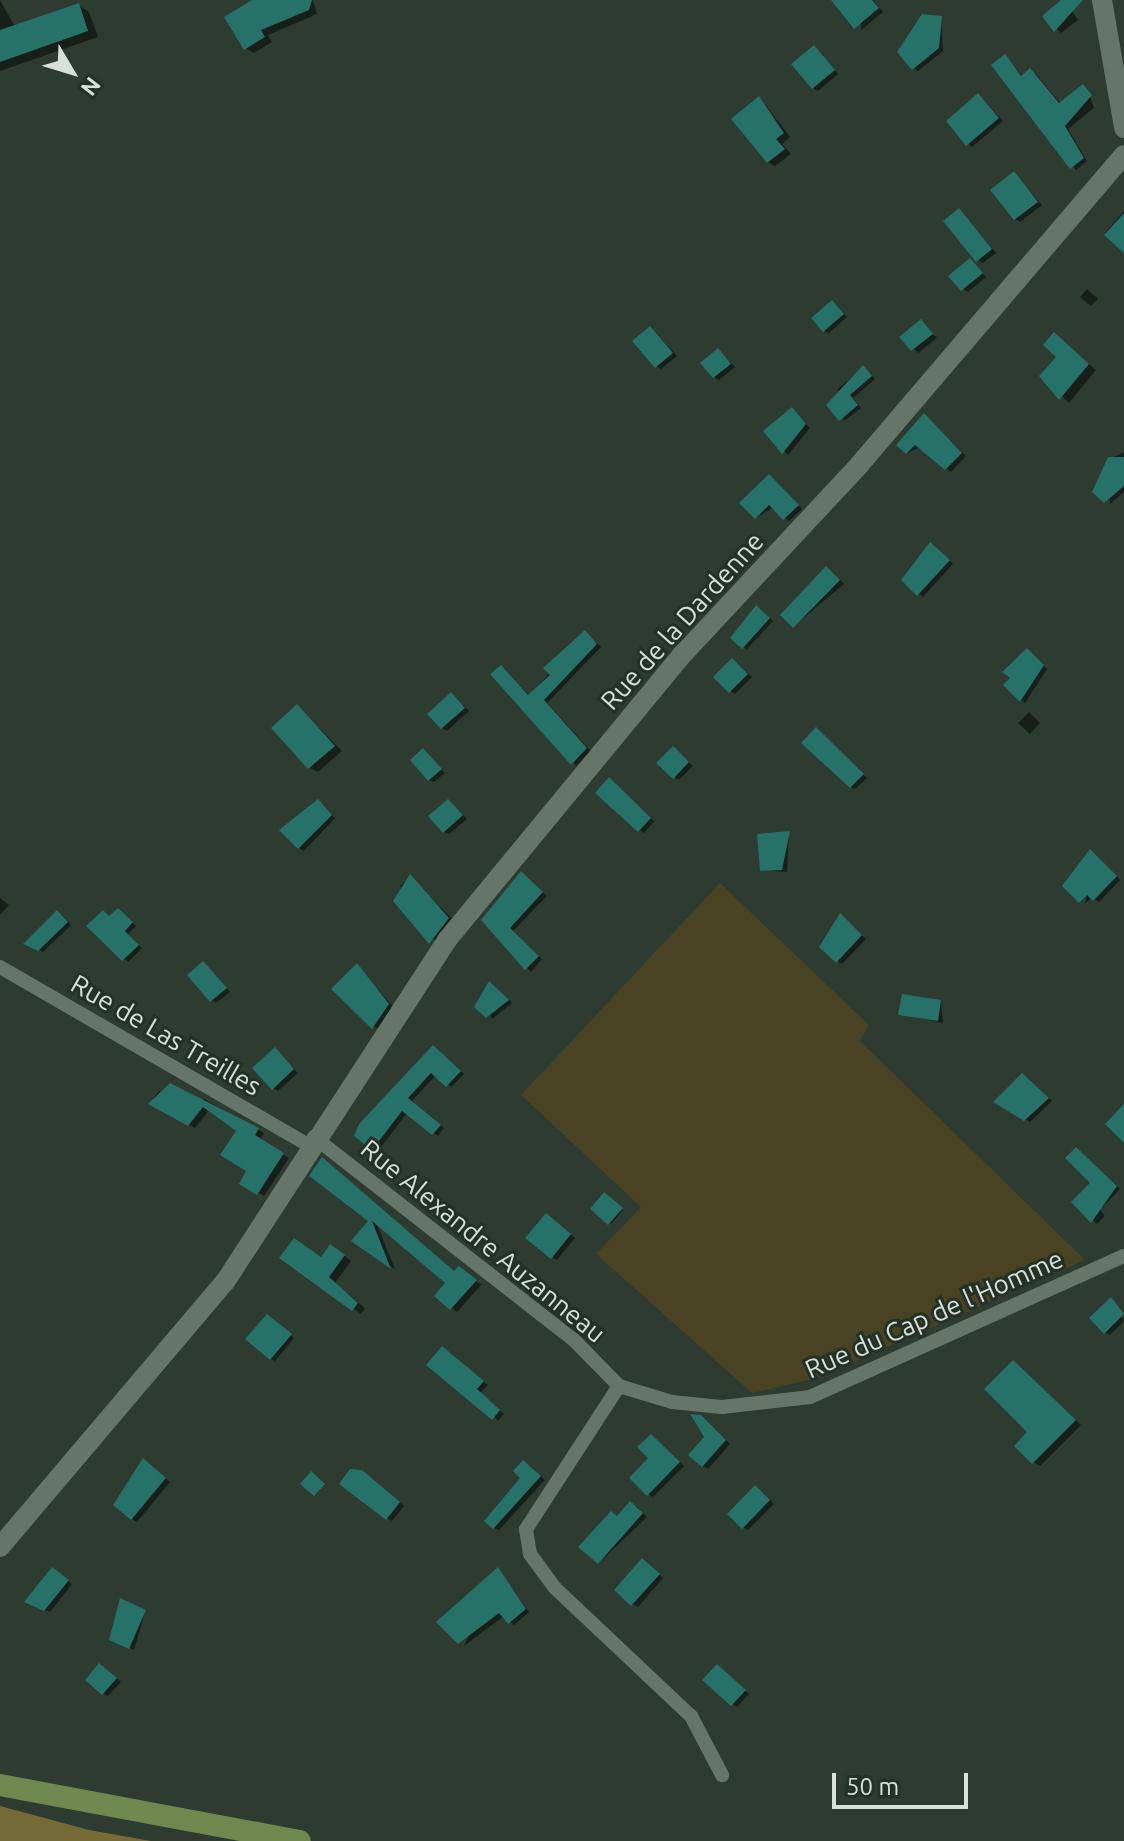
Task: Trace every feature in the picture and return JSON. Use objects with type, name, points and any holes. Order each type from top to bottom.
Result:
[{"type":"main road","points":[[0,1785],[300,1841]]},
{"type":"street","points":[[1102,0],[1124,128]]},
{"type":"street","name":"Rue de la Dardenne","points":[[0,1547],[225,1282],[311,1141],[488,890],[684,653],[860,464],[1124,155]]},
{"type":"street","name":"Rue de Las Treilles","points":[[0,967],[311,1141]]},
{"type":"street","name":"Rue Alexandre Auzanneau","points":[[311,1141],[573,1339],[619,1386]]},
{"type":"street","name":"Rue du Cap de l'Homme","points":[[619,1386],[722,1407],[810,1397],[1124,1256]]},
{"type":"street","points":[[619,1386],[526,1529],[530,1554],[555,1588],[691,1716],[722,1775]]},
{"type":"shaded area","points":[[720,883],[869,1025],[860,1041],[1085,1260],[820,1377],[752,1393],[596,1254],[641,1207],[521,1095]]},
{"type":"shaded area","points":[[0,1806],[89,1830],[151,1841],[0,1841]]},
{"type":"building","points":[[252,0],[312,0],[309,10],[261,30],[265,37],[244,50],[224,17]]},
{"type":"building","points":[[831,0],[872,0],[879,8],[854,29]]},
{"type":"building","points":[[1061,0],[1083,0],[1054,32],[1042,16]]},
{"type":"building","points":[[79,3],[88,31],[0,62],[0,30]]},
{"type":"building","points":[[922,14],[942,16],[939,48],[912,70],[897,52]]},
{"type":"building","points":[[814,45],[835,70],[812,89],[791,64]]},
{"type":"building","points":[[1005,54],[1021,76],[1030,68],[1059,103],[1083,84],[1092,95],[1065,126],[1084,158],[1070,169],[991,65]]},
{"type":"building","points":[[978,93],[999,118],[966,146],[946,121]]},
{"type":"building","points":[[759,96],[784,133],[776,139],[785,149],[767,163],[731,119]]},
{"type":"building","points":[[1014,171],[1038,202],[1014,220],[990,190]]},
{"type":"building","points":[[959,208],[992,249],[976,262],[943,221]]},
{"type":"building","points":[[1124,213],[1124,253],[1104,235]]},
{"type":"building","points":[[970,258],[983,273],[961,291],[948,276]]},
{"type":"building","points":[[832,300],[844,314],[823,332],[811,318]]},
{"type":"building","points":[[921,319],[933,334],[911,351],[899,337]]},
{"type":"building","points":[[650,326],[673,353],[655,368],[632,341]]},
{"type":"building","points":[[1054,332],[1089,364],[1059,400],[1039,376],[1056,357],[1043,345]]},
{"type":"building","points":[[718,348],[731,364],[713,378],[700,363]]},
{"type":"building","points":[[863,365],[872,376],[850,395],[858,405],[839,421],[826,405]]},
{"type":"building","points":[[792,407],[806,424],[782,454],[763,431]]},
{"type":"building","points":[[924,413],[962,453],[945,470],[915,445],[906,454],[896,445]]},
{"type":"building","points":[[1108,457],[1124,457],[1124,486],[1104,503],[1092,492]]},
{"type":"building","points":[[769,474],[799,505],[783,520],[769,505],[755,519],[739,503]]},
{"type":"building","points":[[930,542],[950,560],[917,596],[901,580]]},
{"type":"building","points":[[826,566],[840,580],[793,628],[780,615]]},
{"type":"building","points":[[756,605],[770,618],[742,649],[730,638]]},
{"type":"building","points":[[585,630],[597,644],[544,700],[587,748],[571,765],[490,674],[501,665],[528,695],[550,675],[543,668]]},
{"type":"building","points":[[1027,648],[1044,665],[1020,702],[1003,685],[1010,678],[1002,672]]},
{"type":"building","points":[[732,658],[748,674],[729,693],[713,677]]},
{"type":"building","points":[[451,692],[465,708],[441,729],[427,714]]},
{"type":"building","points":[[297,704],[335,746],[308,769],[271,728]]},
{"type":"building","points":[[816,727],[864,774],[850,788],[801,743]]},
{"type":"building","points":[[673,746],[689,762],[673,779],[656,763]]},
{"type":"building","points":[[423,748],[442,769],[428,781],[410,760]]},
{"type":"building","points":[[609,777],[651,818],[638,832],[595,793]]},
{"type":"building","points":[[318,799],[332,815],[298,849],[279,830]]},
{"type":"building","points":[[448,799],[463,815],[443,833],[428,816]]},
{"type":"building","points":[[790,831],[782,870],[760,871],[757,834]]},
{"type":"building","points":[[1090,849],[1117,876],[1093,901],[1087,895],[1079,903],[1062,886]]},
{"type":"building","points":[[521,871],[543,892],[510,928],[539,956],[525,970],[481,920]]},
{"type":"building","points":[[410,874],[449,918],[429,944],[393,901]]},
{"type":"building","points":[[118,908],[133,922],[125,931],[139,945],[122,961],[86,926],[103,910],[109,916]]},
{"type":"building","points":[[57,910],[68,922],[38,951],[23,944]]},
{"type":"building","points":[[840,913],[862,935],[836,963],[819,947]]},
{"type":"building","points":[[203,961],[227,988],[210,1002],[187,975]]},
{"type":"building","points":[[357,963],[389,1004],[372,1029],[331,989]]},
{"type":"building","points":[[489,981],[509,1000],[486,1018],[474,1007]]},
{"type":"building","points":[[902,994],[941,1000],[938,1021],[898,1015]]},
{"type":"building","points":[[433,1045],[461,1071],[446,1087],[431,1073],[408,1098],[441,1125],[432,1135],[402,1111],[372,1150],[354,1136],[359,1124]]},
{"type":"building","points":[[275,1047],[294,1069],[272,1090],[252,1068]]},
{"type":"building","points":[[1022,1073],[1049,1098],[1024,1121],[993,1102]]},
{"type":"building","points":[[170,1083],[259,1128],[255,1135],[284,1153],[257,1195],[239,1184],[246,1171],[220,1155],[236,1131],[203,1107],[188,1126],[148,1104]]},
{"type":"building","points":[[1124,1104],[1124,1143],[1105,1124]]},
{"type":"building","points":[[1076,1147],[1117,1186],[1091,1223],[1071,1202],[1090,1183],[1065,1158]]},
{"type":"building","points":[[322,1157],[454,1271],[459,1266],[477,1280],[450,1310],[434,1296],[445,1283],[372,1221],[391,1269],[351,1241],[368,1221],[309,1176]]},
{"type":"building","points":[[604,1192],[623,1208],[608,1225],[590,1209]]},
{"type":"building","points":[[546,1213],[571,1234],[551,1259],[525,1238]]},
{"type":"building","points":[[294,1238],[321,1257],[330,1244],[345,1255],[329,1277],[358,1303],[352,1311],[279,1258]]},
{"type":"building","points":[[1111,1297],[1124,1314],[1104,1334],[1089,1318]]},
{"type":"building","points":[[267,1314],[292,1334],[270,1360],[245,1339]]},
{"type":"building","points":[[442,1346],[484,1381],[477,1389],[500,1410],[492,1420],[426,1365]]},
{"type":"building","points":[[1013,1360],[1076,1420],[1032,1464],[1014,1446],[1027,1432],[984,1389]]},
{"type":"building","points":[[690,1414],[701,1415],[726,1440],[702,1467],[688,1455],[704,1437]]},
{"type":"building","points":[[651,1434],[680,1462],[647,1496],[629,1478],[648,1458],[637,1447]]},
{"type":"building","points":[[143,1458],[166,1478],[131,1520],[113,1505]]},
{"type":"building","points":[[523,1460],[541,1476],[493,1529],[484,1521],[520,1478],[513,1471]]},
{"type":"building","points":[[350,1469],[362,1470],[400,1502],[386,1520],[339,1484]]},
{"type":"building","points":[[311,1471],[325,1484],[314,1496],[300,1484]]},
{"type":"building","points":[[755,1485],[770,1500],[742,1529],[727,1514]]},
{"type":"building","points":[[630,1501],[643,1513],[598,1564],[578,1547],[611,1511],[617,1516]]},
{"type":"building","points":[[642,1558],[660,1574],[631,1606],[614,1590]]},
{"type":"building","points":[[52,1567],[69,1580],[44,1611],[24,1602]]},
{"type":"building","points":[[498,1567],[526,1609],[508,1624],[499,1613],[458,1644],[436,1622]]},
{"type":"building","points":[[120,1598],[146,1610],[129,1649],[109,1640]]},
{"type":"building","points":[[99,1663],[117,1678],[102,1695],[85,1680]]},
{"type":"building","points":[[717,1664],[746,1690],[731,1706],[702,1680]]}]
